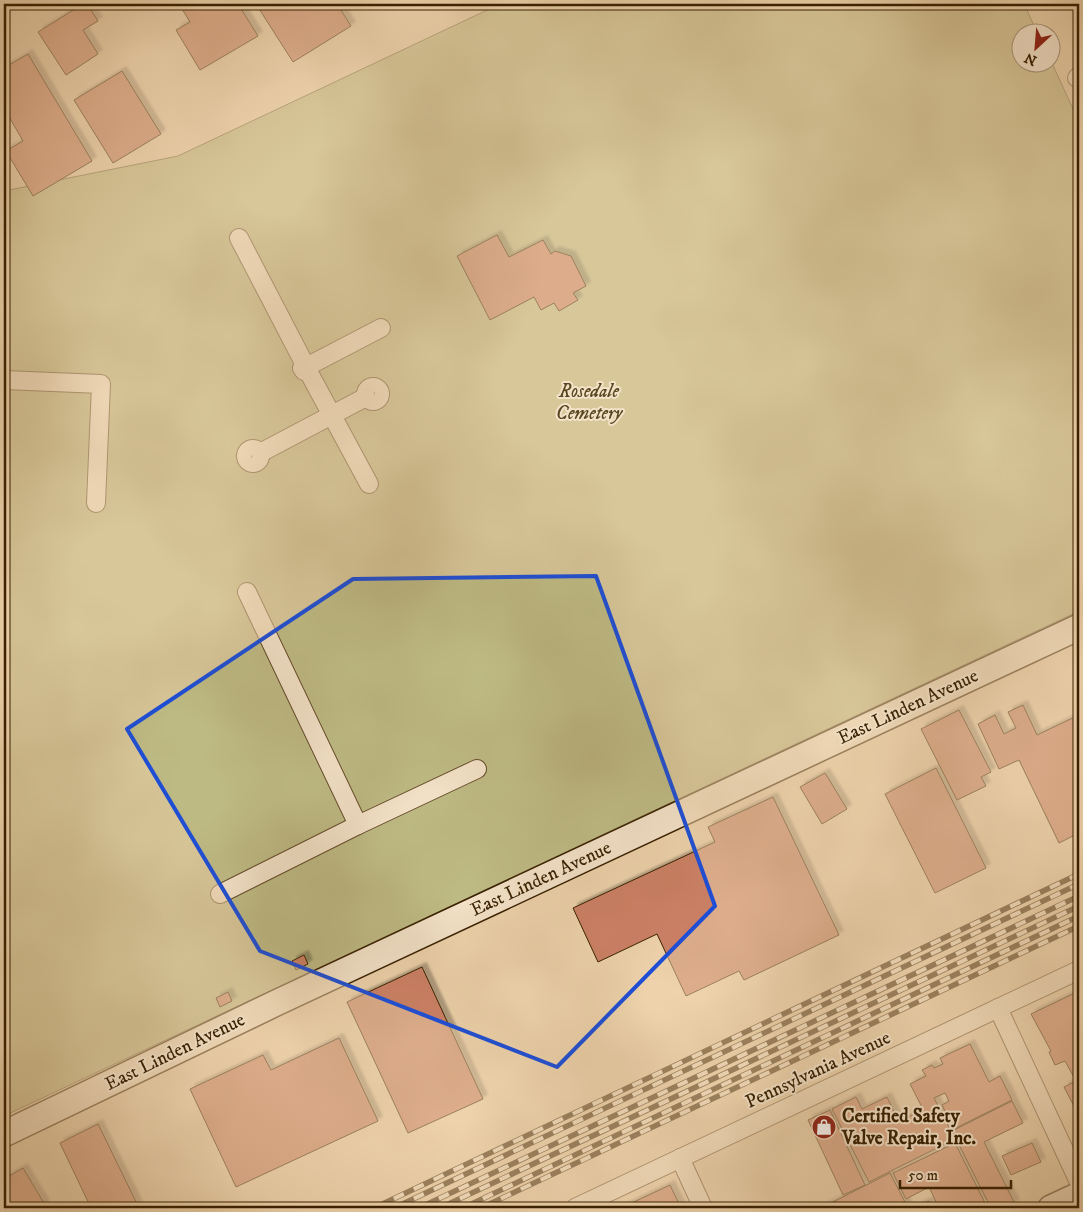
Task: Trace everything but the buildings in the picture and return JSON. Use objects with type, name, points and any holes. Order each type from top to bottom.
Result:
[{"type":"street","points":[[239,238],[369,484]]},
{"type":"street","points":[[307,366],[381,328]]},
{"type":"street","points":[[4,380],[101,384],[96,503]]},
{"type":"street","points":[[260,453],[366,397]]},
{"type":"street","points":[[247,592],[358,825]]},
{"type":"street","name":"East Linden Avenue","points":[[4,1134],[268,1007],[1079,627]]},
{"type":"street","points":[[220,894],[358,825],[477,769]]},
{"type":"street","name":"Pennsylvania Avenue","points":[[575,1208],[1079,970]]},
{"type":"street","points":[[998,1008],[1079,1182]]},
{"type":"street","points":[[680,1158],[703,1208]]},
{"type":"street","points":[[1051,1208],[1079,1195]]},
{"type":"highlighted area","points":[[596,576],[715,906],[557,1067],[260,951],[127,729],[353,579]]},
{"type":"green space","name":"Rosedale Cemetery","points":[[500,4],[1024,4],[1032,22],[1010,22],[1010,72],[1056,72],[1079,122],[1079,611],[4,1116],[4,191],[178,156]]},
{"type":"railway","points":[[374,1208],[1079,874]]},
{"type":"railway","points":[[394,1208],[1079,884]]},
{"type":"railway","points":[[419,1208],[1079,896]]},
{"type":"railway","points":[[440,1208],[1079,906]]},
{"type":"railway","points":[[463,1208],[1079,916]]},
{"type":"railway","points":[[481,1208],[1079,926]]},
{"type":"place","name":"Certified Safety Valve Repair, Inc.","points":[[824,1127]]}]
